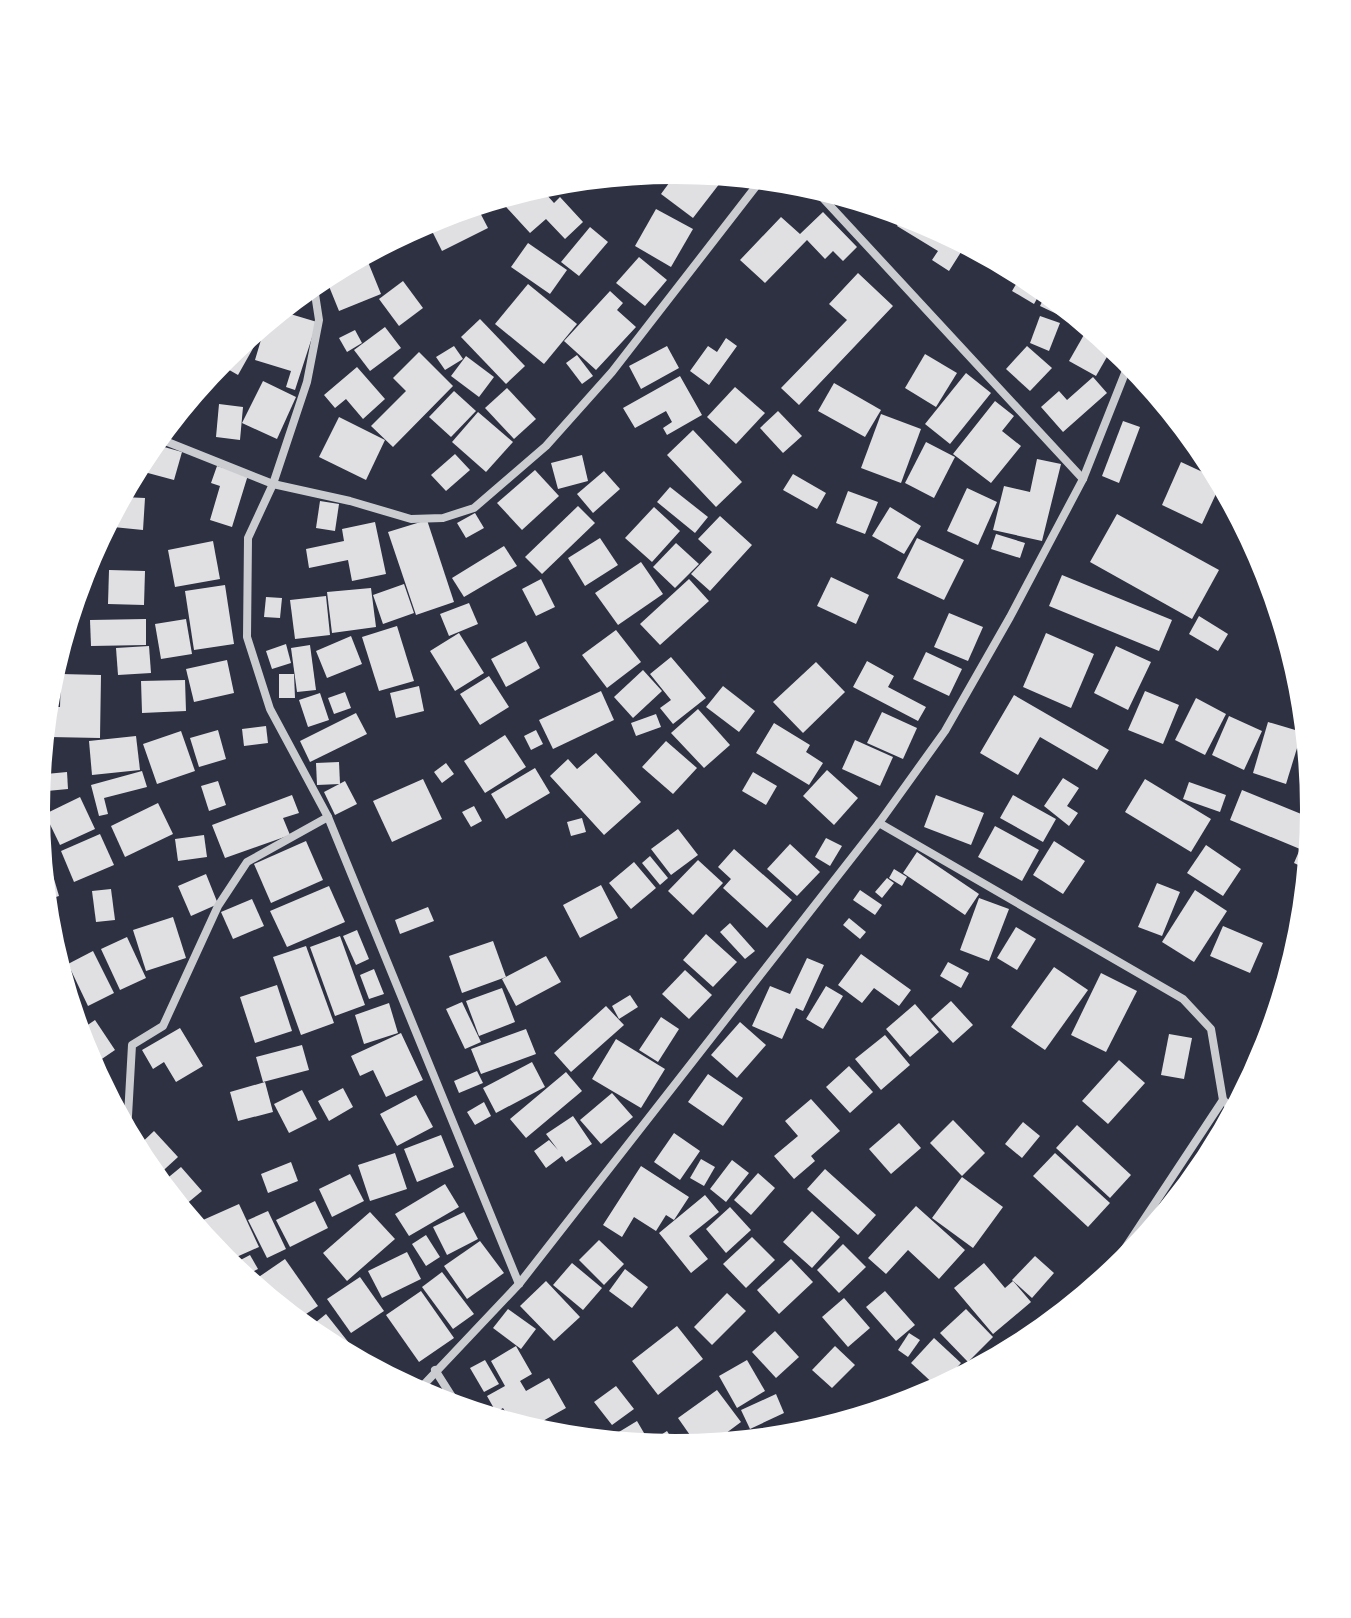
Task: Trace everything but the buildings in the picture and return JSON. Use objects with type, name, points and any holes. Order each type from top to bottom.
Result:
[{"type":"street","points":[[167,442],[273,484],[350,501],[411,519],[443,518],[474,508],[546,446],[612,372],[756,187]]},
{"type":"street","points":[[825,200],[1083,479]]},
{"type":"street","points":[[315,296],[319,320],[307,382],[273,484],[248,538],[247,637],[270,709],[328,817],[519,1284]]},
{"type":"street","points":[[424,1384],[519,1284],[879,823],[945,731],[1083,479],[1125,372]]},
{"type":"street","points":[[128,1115],[132,1045],[163,1026],[218,906],[247,862],[328,817]]},
{"type":"street","points":[[879,823],[1183,999],[1211,1029],[1223,1100],[1228,1105]]},
{"type":"street","points":[[1129,1242],[1223,1100]]},
{"type":"street","points":[[435,1370],[451,1395]]}]
